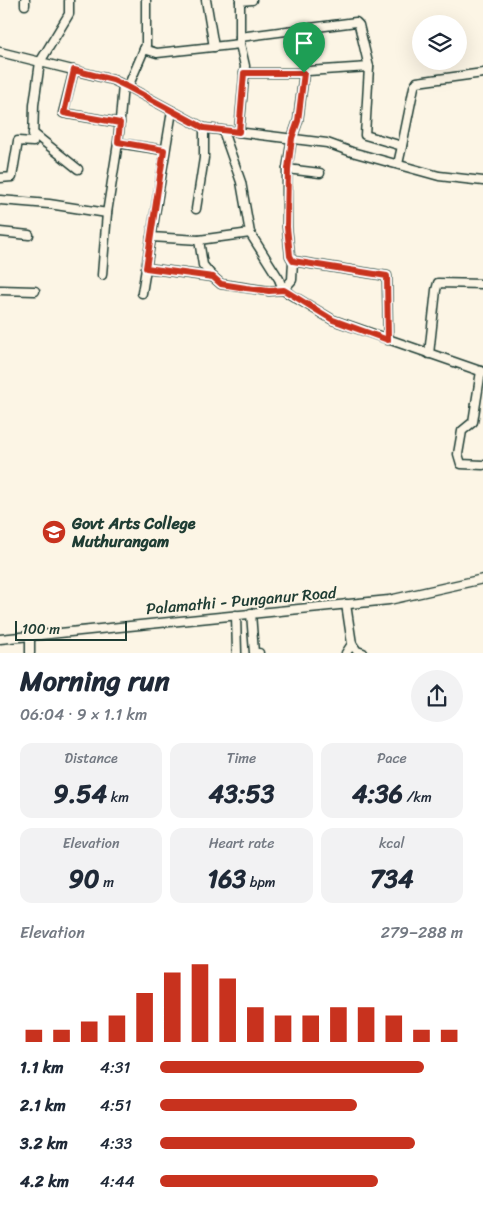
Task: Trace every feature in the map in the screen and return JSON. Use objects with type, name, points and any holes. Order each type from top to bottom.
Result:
[{"type":"street","points":[[0,178],[12,177],[18,141],[33,142],[34,105],[40,62],[69,14],[69,0]]},
{"type":"street","points":[[102,275],[107,213],[126,86],[146,45],[146,0]]},
{"type":"street","points":[[206,0],[214,47]]},
{"type":"street","points":[[239,132],[245,66],[240,40],[240,1],[252,0]]},
{"type":"street","points":[[144,49],[156,53],[214,47],[240,40],[356,22],[359,25],[369,66],[365,135],[402,146]]},
{"type":"street","points":[[0,52],[74,70],[126,86],[204,128],[327,143],[352,152],[440,176],[483,181]]},
{"type":"street","points":[[244,73],[304,73],[308,70],[369,66]]},
{"type":"street","points":[[74,70],[64,113],[120,123]]},
{"type":"street","points":[[199,240],[204,265],[221,284],[269,291],[284,290],[292,280],[293,261],[290,256],[287,227],[288,169],[292,138],[298,121],[304,73]]},
{"type":"street","points":[[398,164],[414,87],[417,82],[483,73]]},
{"type":"street","points":[[142,293],[164,150],[172,111]]},
{"type":"street","points":[[196,208],[204,158],[204,128]]},
{"type":"street","points":[[223,131],[241,182],[250,233],[284,290],[333,320],[482,371],[473,422],[462,430],[458,454],[461,464],[483,465]]},
{"type":"street","points":[[33,133],[78,169]]},
{"type":"street","points":[[118,142],[164,150]]},
{"type":"street","points":[[288,169],[320,173]]},
{"type":"street","points":[[0,200],[49,204],[107,213]]},
{"type":"street","points":[[0,232],[29,235]]},
{"type":"street","points":[[151,237],[199,240],[250,233]]},
{"type":"street","points":[[293,261],[387,276],[388,340]]},
{"type":"street","points":[[146,268],[213,277]]},
{"type":"street","points":[[429,354],[438,283],[483,284]]},
{"type":"street","points":[[0,290],[35,291]]},
{"type":"street","name":"Palamathi - Punganur Road","points":[[0,638],[389,600],[483,579]]},
{"type":"street","points":[[346,604],[352,644],[357,651],[363,653]]},
{"type":"street","points":[[251,613],[254,653],[259,653]]},
{"type":"street","points":[[236,615],[237,653]]},
{"type":"street","points":[[30,635],[30,653]]},
{"type":"street","points":[[346,653],[352,644]]},
{"type":"place","name":"Govt Arts College Muthurangam","points":[[54,532]]},
{"type":"route","points":[[74,70],[113,80],[204,128],[239,132],[244,73],[304,73],[298,121],[292,138],[288,169],[287,227],[290,256],[293,261],[387,276],[388,340],[333,320],[284,290],[269,291],[246,288],[221,284],[213,277],[146,268],[164,150],[118,142],[120,123],[64,113],[74,70]]}]
